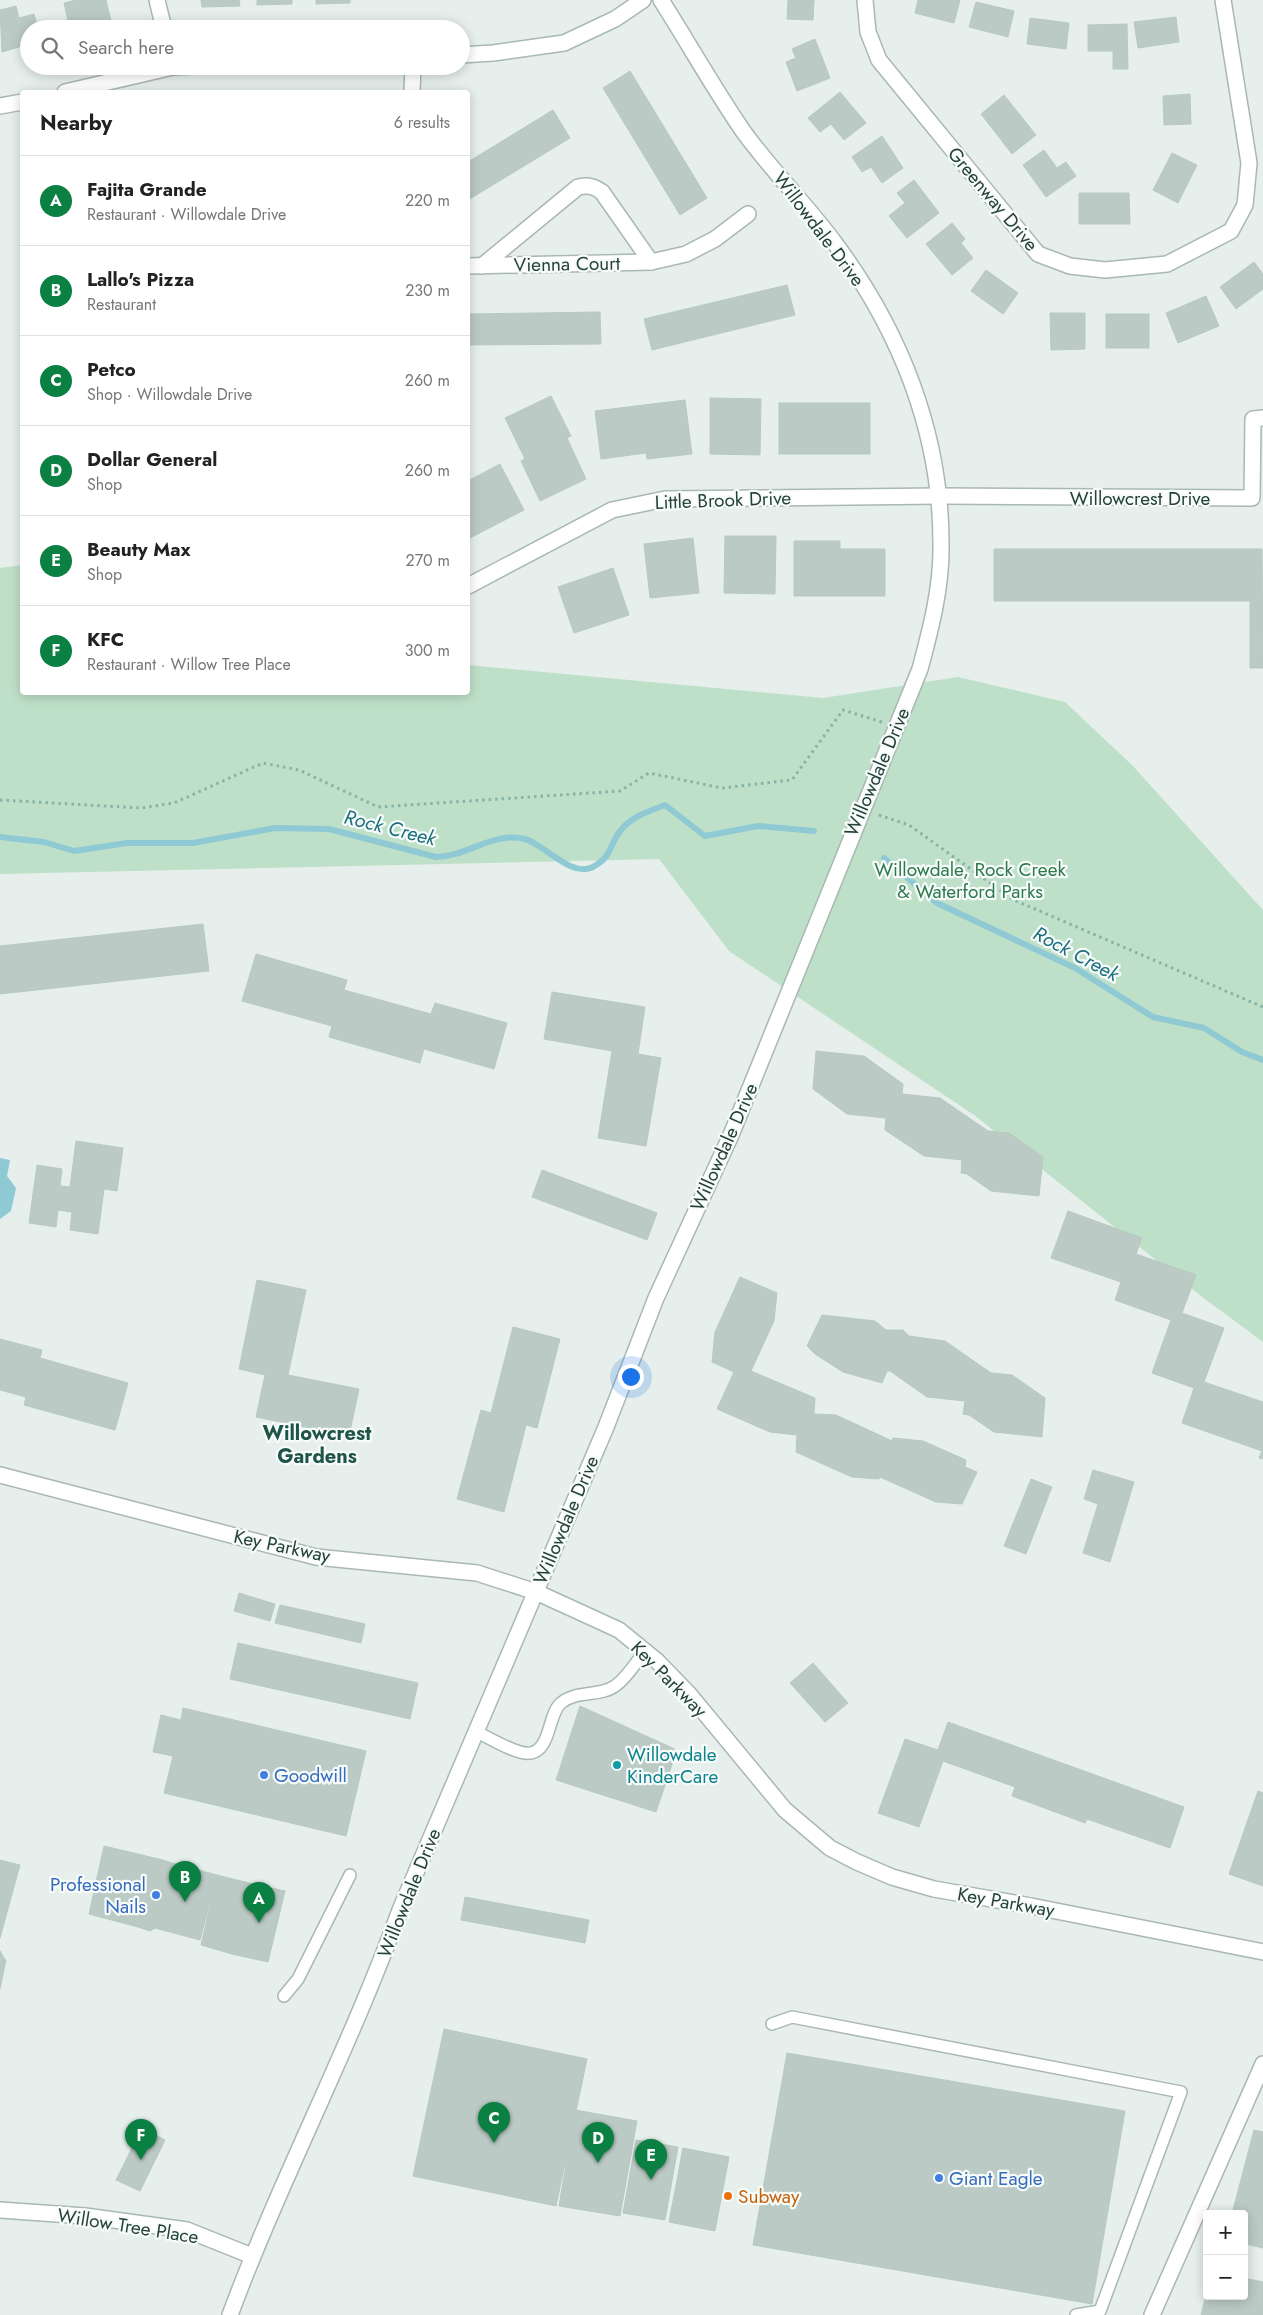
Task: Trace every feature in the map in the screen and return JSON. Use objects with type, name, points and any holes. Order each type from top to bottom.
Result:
[{"type":"street","points":[[157,0],[162,20]]},
{"type":"street","points":[[470,54],[564,43],[615,19],[643,0]]},
{"type":"street","name":"Willowdale Drive","points":[[230,2315],[252,2256],[374,1983],[400,1910],[606,1427],[656,1298],[731,1135],[920,669],[938,591],[942,544],[939,496],[929,433],[910,376],[873,300],[835,242],[744,132],[661,0]]},
{"type":"street","name":"Greenway Drive","points":[[865,0],[868,32],[872,47],[879,60],[1038,254],[1070,266],[1105,270],[1167,264],[1231,231],[1245,206],[1249,163],[1223,0]]},
{"type":"street","points":[[74,90],[138,75]]},
{"type":"street","points":[[412,90],[413,75]]},
{"type":"street","points":[[0,106],[20,102]]},
{"type":"street","name":"Vienna Court","points":[[475,266],[578,187],[587,185],[596,187],[602,192],[651,262]]},
{"type":"street","name":"Vienna Court","points":[[475,266],[651,262],[686,254],[715,239],[748,214]]},
{"type":"street","name":"Willowcrest Drive","points":[[939,496],[1252,498],[1252,419],[1263,418]]},
{"type":"street","name":"Little Brook Drive","points":[[470,585],[612,510],[666,499],[939,496]]},
{"type":"street","name":"Key Parkway","points":[[0,1475],[316,1557],[477,1572],[536,1592],[619,1630],[645,1651],[689,1694],[785,1810],[830,1848],[857,1862],[892,1877],[934,1889],[1031,1906],[1263,1952]]},
{"type":"street","points":[[1152,2315],[1263,2064]]},
{"type":"street","name":"Willow Tree Place","points":[[0,2210],[85,2216],[183,2230],[252,2256]]},
{"type":"lane","points":[[475,1731],[523,1754],[534,1753],[542,1746],[559,1704],[568,1698],[608,1690],[616,1686],[645,1651]]},
{"type":"lane","points":[[284,1996],[298,1979],[350,1875]]},
{"type":"lane","points":[[772,2024],[792,2017],[1181,2092],[1100,2311],[1076,2315]]},
{"type":"path","points":[[0,800],[141,808],[174,803],[263,763],[299,770],[378,807],[620,791],[649,773],[722,788],[792,780],[843,710],[897,726]]},
{"type":"path","points":[[862,810],[909,825],[1014,900],[1263,1007]]},
{"type":"green space","name":"Willowdale, Rock Creek & Waterford Parks","points":[[20,565],[20,695],[470,695],[470,665],[823,698],[958,677],[1065,702],[1133,766],[1263,910],[1263,1342],[1201,1296],[974,1115],[729,951],[659,859],[0,874],[0,568]]},
{"type":"water","points":[[0,1158],[10,1160],[7,1176],[16,1188],[11,1211],[0,1219]]},
{"type":"building","points":[[76,0],[106,0],[111,20],[68,20],[64,3]]},
{"type":"building","points":[[201,0],[239,0],[240,6],[202,7]]},
{"type":"building","points":[[257,0],[292,0],[292,4],[257,5]]},
{"type":"building","points":[[316,0],[350,0],[350,3],[316,4]]},
{"type":"building","points":[[788,0],[814,0],[813,20],[787,19]]},
{"type":"building","points":[[918,0],[960,0],[954,23],[915,13]]},
{"type":"building","points":[[976,2],[1014,11],[1008,37],[969,27]]},
{"type":"building","points":[[16,6],[19,18],[34,14],[36,20],[20,20],[20,47],[2,52],[0,10]]},
{"type":"building","points":[[1176,17],[1179,42],[1138,48],[1134,22]]},
{"type":"building","points":[[1030,18],[1069,23],[1066,49],[1027,44]]},
{"type":"building","points":[[1127,24],[1128,69],[1113,69],[1113,51],[1088,51],[1088,25]]},
{"type":"building","points":[[815,39],[830,78],[797,91],[786,62],[796,58],[792,49]]},
{"type":"building","points":[[630,71],[707,198],[680,215],[603,88]]},
{"type":"building","points":[[840,92],[866,123],[844,140],[831,124],[820,132],[808,118]]},
{"type":"building","points":[[1190,94],[1191,124],[1164,125],[1163,96]]},
{"type":"building","points":[[1004,95],[1036,135],[1012,154],[981,114]]},
{"type":"building","points":[[553,110],[570,138],[470,199],[470,161]]},
{"type":"building","points":[[882,136],[903,168],[882,183],[871,167],[862,172],[852,157]]},
{"type":"building","points":[[1044,150],[1057,168],[1066,162],[1076,176],[1046,197],[1023,165]]},
{"type":"building","points":[[1172,153],[1197,165],[1178,203],[1153,190]]},
{"type":"building","points":[[914,180],[939,213],[907,238],[889,216],[905,203],[897,193]]},
{"type":"building","points":[[1079,193],[1129,193],[1130,224],[1079,224]]},
{"type":"building","points":[[952,223],[965,239],[961,243],[973,258],[952,275],[926,244]]},
{"type":"building","points":[[1254,262],[1263,274],[1263,289],[1236,309],[1220,287]]},
{"type":"building","points":[[986,270],[1018,293],[1003,314],[971,291]]},
{"type":"building","points":[[787,285],[795,315],[652,350],[644,319]]},
{"type":"building","points":[[1206,296],[1219,326],[1178,343],[1166,313]]},
{"type":"building","points":[[600,312],[601,344],[470,345],[470,314]]},
{"type":"building","points":[[1050,313],[1085,313],[1085,349],[1051,350]]},
{"type":"building","points":[[1106,314],[1149,314],[1149,348],[1106,348]]},
{"type":"building","points":[[551,396],[571,436],[567,438],[586,479],[540,501],[521,461],[525,459],[505,418]]},
{"type":"building","points":[[710,398],[761,399],[760,455],[710,454]]},
{"type":"building","points":[[685,400],[692,454],[647,459],[646,453],[601,459],[595,411]]},
{"type":"building","points":[[779,403],[870,403],[870,454],[779,454]]},
{"type":"building","points":[[500,464],[524,510],[470,538],[470,480]]},
{"type":"building","points":[[725,536],[776,536],[775,594],[724,593]]},
{"type":"building","points":[[693,538],[699,593],[650,598],[644,544]]},
{"type":"building","points":[[794,541],[840,541],[840,549],[885,549],[885,596],[794,596]]},
{"type":"building","points":[[994,549],[1262,549],[1263,668],[1250,668],[1250,601],[994,601]]},
{"type":"building","points":[[613,568],[629,615],[574,633],[558,587]]},
{"type":"building","points":[[203,924],[209,971],[0,994],[0,946]]},
{"type":"building","points":[[256,954],[347,980],[344,990],[431,1014],[435,1003],[507,1023],[494,1069],[424,1049],[420,1063],[329,1037],[332,1026],[242,1001]]},
{"type":"building","points":[[552,992],[645,1007],[638,1054],[661,1058],[646,1146],[598,1138],[612,1051],[544,1039]]},
{"type":"building","points":[[816,1051],[864,1056],[903,1084],[902,1094],[940,1098],[988,1131],[1009,1133],[1043,1157],[1039,1196],[991,1191],[967,1174],[961,1173],[962,1160],[924,1156],[885,1130],[886,1118],[847,1114],[813,1089]]},
{"type":"building","points":[[76,1141],[123,1148],[117,1191],[104,1189],[98,1234],[70,1230],[72,1212],[58,1210],[56,1227],[29,1223],[37,1165],[62,1169],[60,1186],[70,1187]]},
{"type":"building","points":[[542,1170],[657,1213],[647,1240],[532,1197]]},
{"type":"building","points":[[1068,1211],[1142,1238],[1136,1254],[1196,1275],[1182,1313],[1224,1328],[1204,1382],[1263,1402],[1263,1459],[1259,1458],[1262,1451],[1182,1423],[1194,1388],[1152,1373],[1171,1320],[1115,1300],[1121,1282],[1051,1258]]},
{"type":"building","points":[[740,1277],[777,1293],[774,1321],[751,1371],[815,1398],[814,1414],[836,1415],[892,1441],[893,1438],[923,1441],[966,1460],[965,1467],[977,1472],[962,1504],[936,1502],[880,1477],[879,1479],[852,1477],[796,1452],[797,1435],[770,1432],[717,1409],[734,1372],[712,1362],[715,1332]]},
{"type":"building","points":[[257,1280],[306,1290],[288,1375],[359,1389],[349,1436],[256,1417],[265,1375],[239,1369]]},
{"type":"building","points":[[822,1315],[875,1321],[886,1330],[903,1330],[909,1336],[945,1341],[991,1373],[1012,1375],[1045,1398],[1042,1437],[994,1432],[969,1415],[963,1414],[965,1401],[927,1397],[890,1371],[887,1371],[882,1383],[843,1372],[815,1354],[807,1346]]},
{"type":"building","points":[[513,1327],[560,1339],[537,1428],[526,1425],[504,1512],[457,1499],[481,1410],[491,1413]]},
{"type":"building","points":[[0,1339],[42,1350],[40,1358],[128,1383],[115,1430],[24,1405],[26,1397],[0,1390]]},
{"type":"building","points":[[1093,1470],[1134,1482],[1110,1562],[1083,1553],[1098,1504],[1084,1499]]},
{"type":"building","points":[[1031,1479],[1052,1487],[1026,1554],[1004,1546]]},
{"type":"building","points":[[239,1593],[275,1604],[270,1621],[234,1611]]},
{"type":"building","points":[[280,1605],[365,1624],[361,1643],[275,1623]]},
{"type":"building","points":[[238,1643],[418,1683],[410,1719],[230,1679]]},
{"type":"building","points":[[813,1663],[848,1703],[825,1722],[790,1683]]},
{"type":"building","name":"Willowdale KinderCare","points":[[580,1706],[677,1750],[656,1812],[556,1780]]},
{"type":"building","name":"Goodwill","points":[[183,1708],[366,1751],[346,1836],[164,1793],[173,1756],[153,1752],[161,1715],[181,1720]]},
{"type":"building","points":[[948,1722],[1184,1807],[1170,1848],[1087,1819],[1085,1823],[1012,1796],[1015,1787],[943,1761],[919,1827],[878,1813],[905,1739],[938,1750]]},
{"type":"building","points":[[1258,1791],[1263,1793],[1263,1886],[1229,1874]]},
{"type":"building","points":[[104,1846],[163,1860],[138,1927],[89,1914]]},
{"type":"building","points":[[0,1860],[20,1865],[0,1938]]},
{"type":"building","name":"Professional Nails","points":[[163,1860],[172,1863],[150,1931],[138,1927]]},
{"type":"building","points":[[172,1863],[217,1875],[200,1940],[155,1928],[150,1931]]},
{"type":"building","points":[[217,1875],[249,1883],[232,1954],[201,1945]]},
{"type":"building","points":[[249,1883],[285,1891],[268,1962],[232,1954]]},
{"type":"building","points":[[465,1897],[589,1920],[585,1943],[461,1920]]},
{"type":"building","points":[[0,1951],[6,1961],[4,1969],[0,1967]]},
{"type":"building","points":[[0,1967],[4,1969],[0,1989]]},
{"type":"building","points":[[444,2029],[587,2059],[556,2206],[413,2176]]},
{"type":"building","name":"Giant Eagle","points":[[787,2053],[1125,2111],[1092,2304],[753,2245]]},
{"type":"building","points":[[575,2110],[637,2121],[620,2216],[559,2206]]},
{"type":"building","points":[[142,2128],[165,2140],[140,2191],[116,2180]]},
{"type":"building","points":[[1254,2130],[1263,2132],[1263,2248],[1248,2244],[1248,2210],[1233,2210]]},
{"type":"building","points":[[636,2140],[678,2147],[665,2220],[623,2213]]},
{"type":"building","points":[[683,2148],[729,2157],[715,2231],[669,2222]]},
{"type":"building","points":[[1248,2279],[1263,2282],[1263,2315],[1201,2315],[1205,2300],[1248,2300]]},
{"type":"waterway","name":"Rock Creek","points":[[0,837],[44,842],[74,851],[127,843],[193,843],[275,828],[329,829],[436,857],[448,856],[491,841],[513,837],[532,842],[567,864],[585,869],[593,867],[604,859],[618,834],[627,823],[665,805],[705,836],[758,826],[814,831]]},
{"type":"waterway","name":"Rock Creek","points":[[884,858],[937,903],[1075,968],[1153,1017],[1204,1028],[1242,1052],[1263,1060]]},
{"type":"place","name":"Willowdale KinderCare","points":[[617,1765]]},
{"type":"place","name":"Goodwill","points":[[264,1775]]},
{"type":"place","name":"Professional Nails","points":[[156,1895]]},
{"type":"place","name":"Lallo's Pizza","points":[[185,1902]]},
{"type":"place","name":"Fajita Grande","points":[[259,1923]]},
{"type":"place","name":"Petco","points":[[494,2143]]},
{"type":"place","name":"KFC","points":[[141,2160]]},
{"type":"place","name":"Dollar General","points":[[598,2163]]},
{"type":"place","name":"Giant Eagle","points":[[939,2178]]},
{"type":"place","name":"Beauty Max","points":[[651,2180]]},
{"type":"place","name":"Subway","points":[[728,2196]]},
{"type":"district","name":"Willowcrest Gardens","points":[[317,1444]]}]
